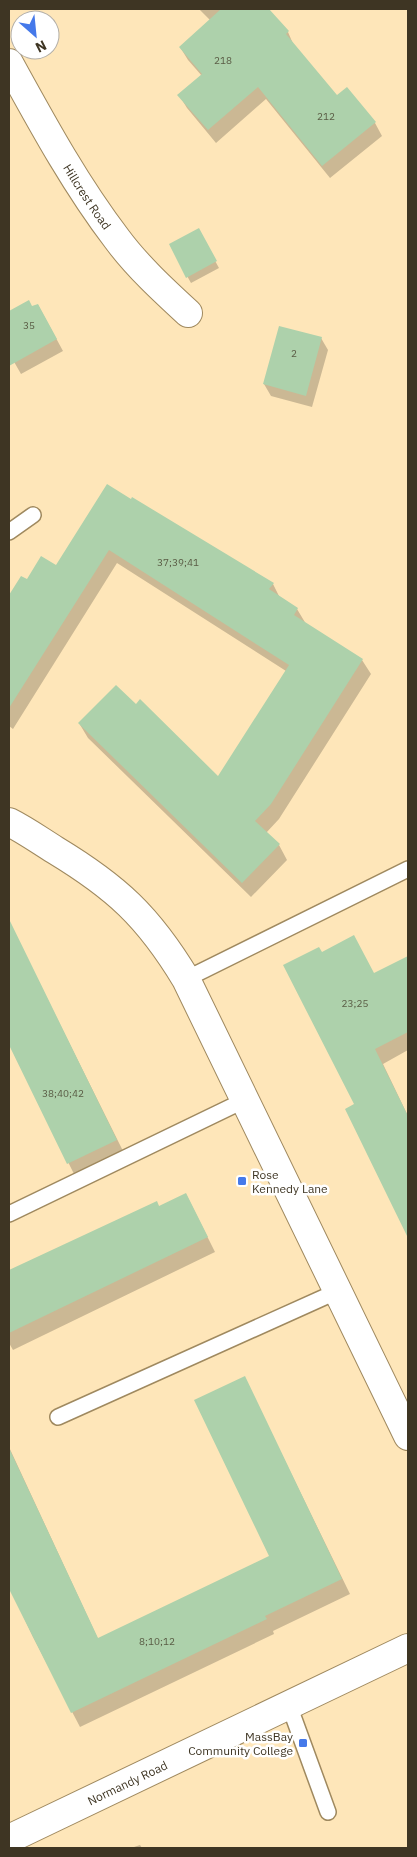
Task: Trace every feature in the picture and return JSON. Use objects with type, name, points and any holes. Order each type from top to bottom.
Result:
[{"type":"street","name":"Hillcrest Road","points":[[9,63],[48,134],[117,240],[160,288],[188,313]]},
{"type":"street","points":[[9,822],[90,872],[118,892],[165,944],[186,979],[338,1291],[400,1399],[408,1436]]},
{"type":"street","name":"Normandy Road","points":[[9,1839],[408,1648]]},
{"type":"lane","points":[[9,532],[33,515]]},
{"type":"lane","points":[[186,979],[408,868]]},
{"type":"lane","points":[[9,1214],[245,1100]]},
{"type":"lane","points":[[58,1418],[338,1291]]},
{"type":"lane","points":[[289,1705],[328,1812]]},
{"type":"building","points":[[221,9],[269,9],[289,31],[286,34],[337,95],[347,87],[376,122],[322,166],[258,87],[208,130],[177,95],[202,74],[179,47]]},
{"type":"building","points":[[199,228],[217,261],[186,278],[169,244]]},
{"type":"building","points":[[29,300],[32,306],[38,304],[57,339],[9,366],[9,311]]},
{"type":"building","points":[[279,326],[322,337],[306,396],[263,384]]},
{"type":"building","points":[[107,484],[131,499],[132,497],[274,583],[269,589],[298,608],[294,615],[363,659],[271,804],[255,821],[280,844],[242,883],[78,723],[116,685],[136,704],[140,699],[218,776],[289,665],[109,550],[9,708],[9,595],[21,576],[27,579],[41,556],[56,565]]},
{"type":"building","points":[[9,919],[117,1140],[67,1164],[9,1045]]},
{"type":"building","points":[[354,935],[374,973],[408,956],[408,1032],[375,1049],[408,1116],[408,1238],[345,1109],[354,1104],[283,965],[319,947],[322,952]]},
{"type":"building","points":[[186,1193],[208,1237],[9,1333],[9,1270],[157,1201],[159,1206]]},
{"type":"building","points":[[245,1376],[342,1579],[265,1616],[267,1619],[71,1713],[9,1589],[9,1448],[98,1638],[269,1556],[194,1400]]},
{"type":"place","name":"Rose Kennedy Lane","points":[[242,1181]]},
{"type":"place","name":"MassBay Community College","points":[[303,1743]]}]
